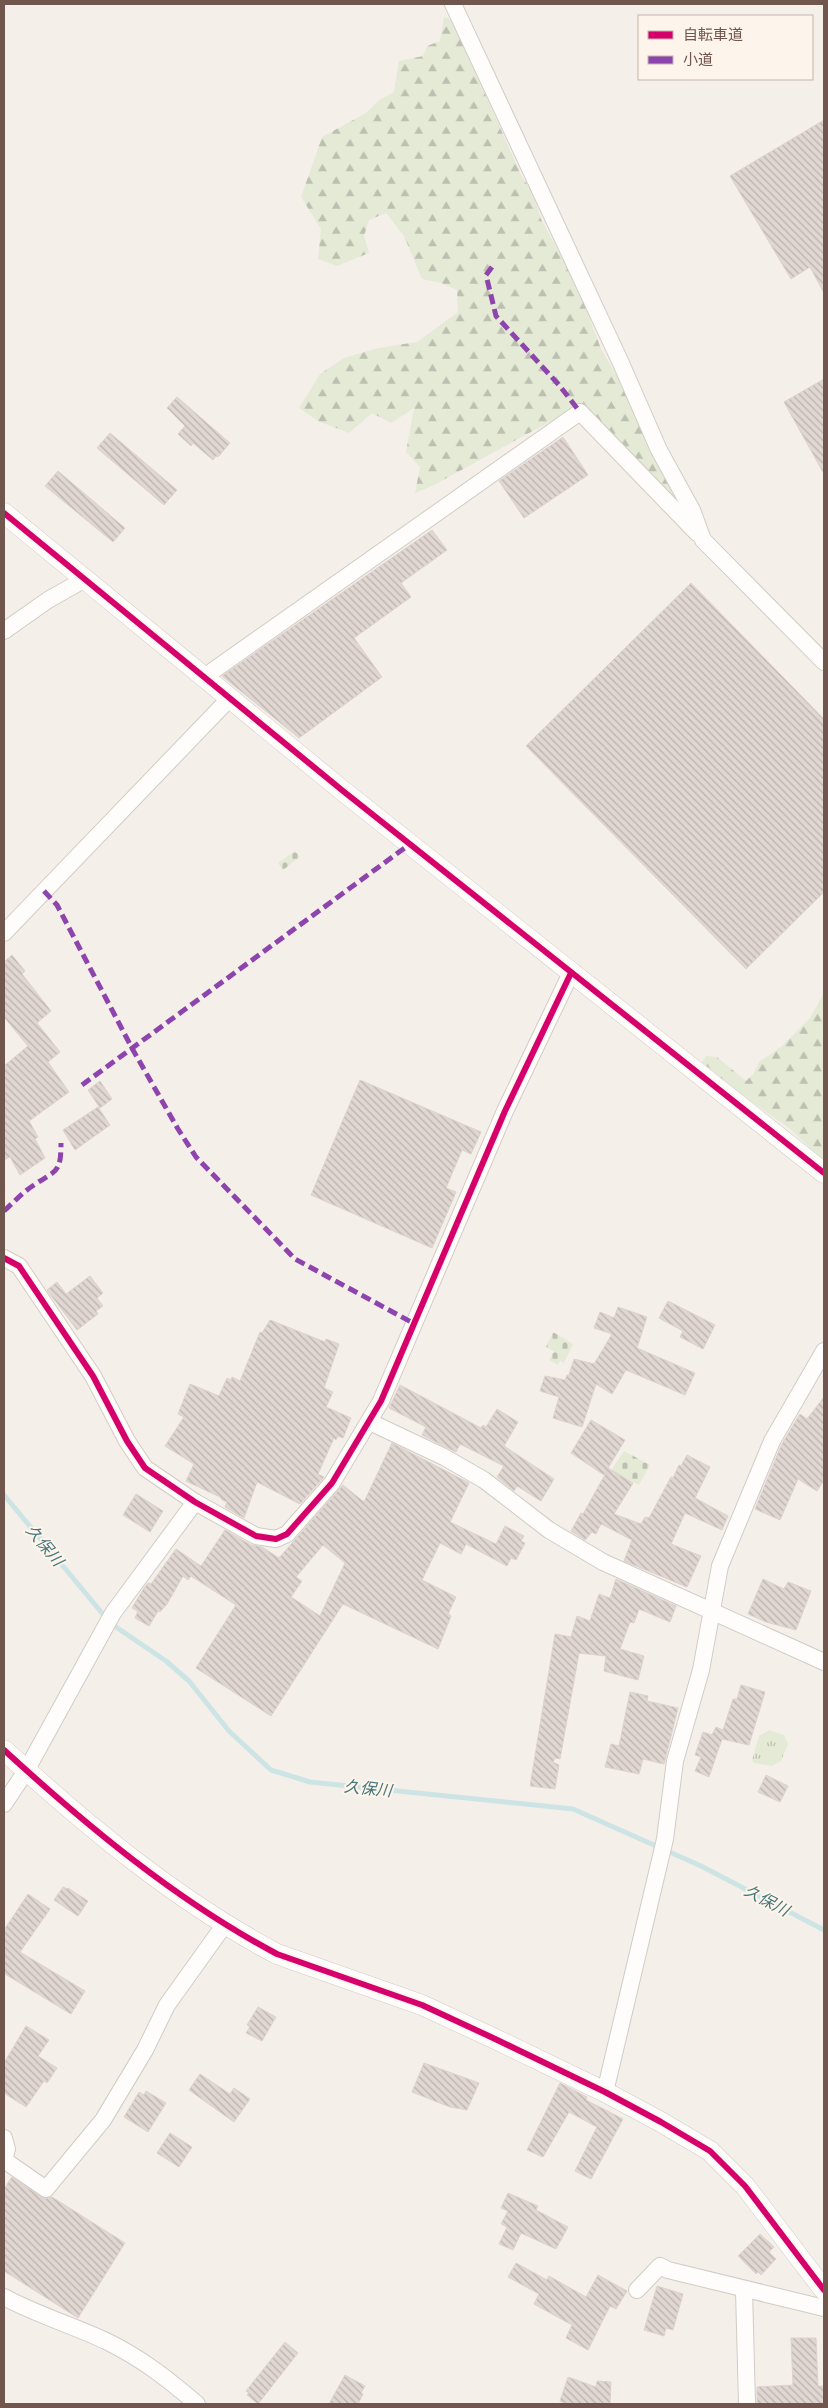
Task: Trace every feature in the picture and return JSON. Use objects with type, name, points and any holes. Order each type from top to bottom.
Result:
[{"type":"street","points":[[453,4],[660,450],[692,510],[703,540]]},
{"type":"street","points":[[204,677],[580,412],[824,662]]},
{"type":"street","points":[[4,513],[230,698],[824,1173]]},
{"type":"street","points":[[4,631],[48,600],[85,579]]},
{"type":"street","points":[[4,933],[230,698]]},
{"type":"street","points":[[4,1258],[19,1266],[93,1376],[137,1458],[155,1477],[256,1536],[276,1539],[287,1534],[332,1483],[370,1422],[505,1111],[572,973]]},
{"type":"street","points":[[605,2092],[665,1839],[675,1760],[701,1670],[720,1566],[772,1441],[824,1351]]},
{"type":"street","points":[[370,1422],[444,1456],[484,1480],[549,1530],[603,1562],[824,1662]]},
{"type":"street","points":[[4,1804],[26,1771],[113,1613],[195,1502]]},
{"type":"street","points":[[4,1750],[26,1771],[159,1880],[225,1924],[277,1954],[422,2005],[605,2092],[710,2151],[744,2186],[824,2290]]},
{"type":"street","points":[[4,2138],[7,2149],[4,2160],[46,2189],[103,2120],[145,2050],[167,2005],[225,1924]]},
{"type":"street","points":[[637,2290],[660,2266],[668,2270],[744,2290],[824,2308]]},
{"type":"street","points":[[744,2290],[747,2404]]},
{"type":"street","points":[[4,2296],[28,2310],[106,2341],[159,2372],[197,2404]]},
{"type":"green space","points":[[444,17],[452,20],[522,177],[533,192],[541,219],[580,292],[601,349],[632,402],[676,498],[674,507],[585,406],[562,415],[434,485],[415,493],[420,467],[406,452],[414,408],[391,423],[372,413],[349,433],[318,421],[299,408],[320,374],[344,358],[378,348],[417,342],[458,312],[457,290],[441,283],[422,279],[404,236],[386,213],[369,220],[364,236],[369,253],[337,266],[318,259],[321,229],[301,197],[322,137],[366,113],[379,100],[394,92],[399,61],[423,56],[427,46],[440,41]]},
{"type":"green space","points":[[295,851],[300,857],[283,870],[278,863]]},
{"type":"green space","points":[[824,993],[824,1161],[790,1129],[739,1093],[702,1062],[706,1056],[717,1057],[746,1081],[754,1073],[759,1062],[782,1046],[810,1018]]},
{"type":"green space","points":[[553,1332],[573,1344],[564,1363],[560,1361],[558,1365],[549,1360],[554,1351],[546,1347]]},
{"type":"green space","points":[[624,1451],[650,1465],[639,1485],[622,1476],[620,1479],[610,1472]]},
{"type":"green space","points":[[769,1730],[784,1735],[788,1744],[781,1761],[772,1766],[754,1763],[752,1760],[759,1736]]},
{"type":"building","points":[[824,120],[824,293],[810,267],[791,279],[730,176]]},
{"type":"building","points":[[824,379],[824,474],[784,402]]},
{"type":"building","points":[[177,397],[230,443],[218,457],[216,456],[213,460],[193,443],[191,446],[178,434],[185,426],[167,408]]},
{"type":"building","points":[[110,433],[177,490],[164,505],[97,448]]},
{"type":"building","points":[[563,437],[588,475],[524,518],[499,481]]},
{"type":"building","points":[[58,471],[125,528],[113,542],[45,486]]},
{"type":"building","points":[[432,530],[447,550],[401,583],[411,597],[354,638],[382,677],[299,738],[222,676]]},
{"type":"building","points":[[691,583],[824,719],[824,892],[746,969],[526,746]]},
{"type":"building","points":[[12,955],[25,971],[22,974],[51,1011],[37,1023],[60,1052],[48,1062],[69,1092],[29,1121],[38,1137],[35,1139],[45,1158],[20,1175],[10,1157],[4,1160],[4,1066],[28,1046],[4,1017],[4,962]]},
{"type":"building","points":[[360,1080],[481,1132],[471,1154],[462,1150],[446,1188],[456,1192],[432,1248],[311,1195]]},
{"type":"building","points":[[100,1081],[112,1099],[100,1108],[88,1090]]},
{"type":"building","points":[[98,1107],[110,1125],[75,1150],[63,1130]]},
{"type":"building","points":[[90,1276],[103,1293],[97,1298],[103,1306],[96,1311],[98,1314],[77,1330],[47,1290],[57,1282],[66,1294]]},
{"type":"building","points":[[668,1301],[715,1325],[703,1349],[680,1337],[683,1331],[659,1318]]},
{"type":"building","points":[[618,1307],[647,1317],[637,1348],[695,1373],[685,1395],[626,1370],[612,1394],[596,1384],[582,1427],[553,1418],[559,1397],[540,1391],[545,1376],[565,1380],[567,1375],[569,1375],[574,1359],[594,1364],[612,1334],[594,1328],[600,1312],[614,1318]]},
{"type":"building","points":[[270,1320],[325,1342],[326,1339],[339,1344],[324,1388],[333,1392],[326,1407],[351,1418],[343,1438],[338,1436],[336,1440],[334,1438],[318,1474],[324,1477],[300,1504],[257,1482],[244,1518],[225,1507],[227,1502],[220,1497],[186,1481],[194,1464],[165,1446],[184,1417],[178,1414],[190,1384],[219,1396],[227,1378],[231,1380],[232,1377],[240,1381],[260,1332],[262,1333]]},
{"type":"building","points":[[400,1385],[481,1428],[483,1425],[486,1427],[497,1409],[518,1422],[504,1446],[554,1479],[541,1501],[517,1486],[514,1491],[497,1477],[504,1466],[460,1444],[456,1452],[422,1435],[426,1427],[389,1408]]},
{"type":"building","points":[[824,1397],[824,1480],[817,1491],[798,1479],[780,1520],[755,1509],[781,1446],[800,1414],[807,1419]]},
{"type":"building","points":[[591,1420],[625,1440],[608,1468],[633,1483],[614,1514],[641,1524],[645,1517],[649,1518],[671,1477],[673,1478],[679,1465],[681,1466],[687,1455],[710,1467],[695,1498],[728,1516],[722,1530],[685,1513],[671,1544],[701,1556],[687,1587],[624,1561],[632,1540],[601,1524],[596,1534],[592,1532],[585,1540],[571,1531],[581,1513],[583,1514],[607,1471],[604,1475],[571,1453]]},
{"type":"building","points":[[392,1443],[469,1483],[450,1522],[496,1544],[505,1526],[524,1536],[521,1541],[525,1543],[516,1560],[511,1558],[507,1566],[466,1544],[461,1554],[440,1543],[422,1580],[456,1597],[448,1614],[451,1616],[438,1649],[343,1604],[271,1716],[196,1668],[236,1605],[191,1576],[188,1580],[183,1576],[167,1604],[160,1612],[158,1611],[149,1626],[135,1618],[138,1611],[132,1608],[144,1588],[148,1583],[151,1584],[176,1549],[201,1566],[225,1530],[251,1545],[262,1547],[279,1558],[343,1485],[364,1502]],"holes":[[[323,1545],[345,1563],[320,1616],[291,1597],[302,1581],[296,1577]]]},
{"type":"building","points":[[136,1494],[163,1511],[150,1532],[123,1515]]},
{"type":"building","points":[[616,1579],[676,1606],[670,1622],[639,1609],[634,1623],[630,1622],[620,1649],[644,1656],[638,1680],[604,1671],[606,1656],[579,1653],[560,1759],[555,1758],[553,1762],[559,1765],[555,1789],[530,1786],[555,1634],[571,1637],[577,1616],[590,1621],[599,1594],[610,1598]]},
{"type":"building","points":[[763,1579],[784,1589],[788,1582],[811,1591],[796,1630],[766,1622],[748,1614]]},
{"type":"building","points":[[741,1685],[765,1692],[749,1745],[722,1739],[709,1777],[695,1771],[701,1757],[695,1755],[703,1732],[712,1735],[716,1727],[723,1730],[733,1699],[737,1699]]},
{"type":"building","points":[[630,1692],[648,1696],[647,1701],[678,1708],[664,1764],[643,1759],[639,1774],[605,1767],[611,1744],[619,1746]]},
{"type":"building","points":[[766,1775],[788,1786],[780,1802],[758,1792]]},
{"type":"building","points":[[63,1887],[68,1888],[88,1901],[78,1916],[54,1900]]},
{"type":"building","points":[[28,1894],[50,1909],[20,1952],[85,1991],[71,2014],[4,1975],[4,1930]]},
{"type":"building","points":[[258,2007],[276,2017],[262,2041],[246,2033],[250,2027],[247,2025]]},
{"type":"building","points":[[26,2026],[49,2040],[38,2056],[57,2068],[47,2083],[44,2081],[26,2107],[4,2093],[4,2063]]},
{"type":"building","points":[[424,2063],[479,2083],[467,2110],[450,2107],[412,2092]]},
{"type":"building","points":[[200,2074],[230,2094],[234,2088],[250,2099],[234,2122],[189,2090]]},
{"type":"building","points":[[560,2083],[587,2097],[586,2100],[623,2119],[591,2179],[575,2171],[597,2127],[569,2112],[543,2157],[527,2150]]},
{"type":"building","points":[[146,2091],[166,2103],[148,2132],[124,2117],[139,2092],[144,2095]]},
{"type":"building","points":[[170,2133],[192,2147],[179,2167],[157,2153]]},
{"type":"building","points":[[12,2177],[45,2199],[52,2197],[125,2243],[78,2318],[4,2271],[4,2189]]},
{"type":"building","points":[[508,2193],[538,2206],[536,2210],[568,2227],[556,2249],[521,2233],[513,2250],[499,2244],[507,2227],[501,2224],[508,2211],[501,2208]]},
{"type":"building","points":[[760,2234],[774,2247],[769,2252],[776,2259],[761,2275],[758,2272],[756,2274],[738,2256]]},
{"type":"building","points":[[516,2263],[547,2280],[549,2276],[586,2297],[598,2275],[627,2291],[616,2309],[610,2306],[588,2350],[566,2338],[572,2325],[534,2304],[539,2294],[508,2277]]},
{"type":"building","points":[[657,2286],[683,2294],[673,2330],[666,2328],[664,2336],[644,2330]]},
{"type":"building","points":[[791,2338],[816,2338],[818,2386],[824,2386],[824,2404],[757,2404],[757,2387],[793,2385]]},
{"type":"building","points":[[285,2342],[298,2353],[258,2404],[247,2395],[249,2393],[246,2391]]},
{"type":"building","points":[[345,2375],[365,2386],[358,2404],[329,2404]]},
{"type":"building","points":[[568,2377],[596,2387],[597,2381],[611,2382],[610,2404],[567,2404],[560,2401]]},
{"type":"waterway","name":"久保川","points":[[4,1495],[102,1613],[116,1627],[166,1661],[189,1681],[229,1731],[271,1770],[310,1782],[573,1809],[701,1866],[824,1930]]},
{"type":"marked path","points":[[492,267],[486,275],[496,316],[559,385],[580,412]]},
{"type":"marked path","points":[[82,1085],[410,844]]},
{"type":"marked path","points":[[44,891],[57,905],[133,1050],[196,1157],[295,1259],[413,1323]]},
{"type":"marked path","points":[[4,1211],[26,1191],[56,1170],[60,1161],[61,1143]]},
{"type":"cycle path","points":[[4,513],[343,791],[824,1173]]},
{"type":"cycle path","points":[[4,1258],[19,1266],[93,1376],[127,1441],[145,1468],[195,1502],[256,1536],[276,1539],[287,1534],[332,1483],[381,1401],[505,1111],[571,973]]},
{"type":"cycle path","points":[[4,1750],[100,1834],[134,1861],[240,1933],[277,1954],[422,2005],[491,2037],[605,2092],[710,2151],[745,2186],[824,2290]]}]
